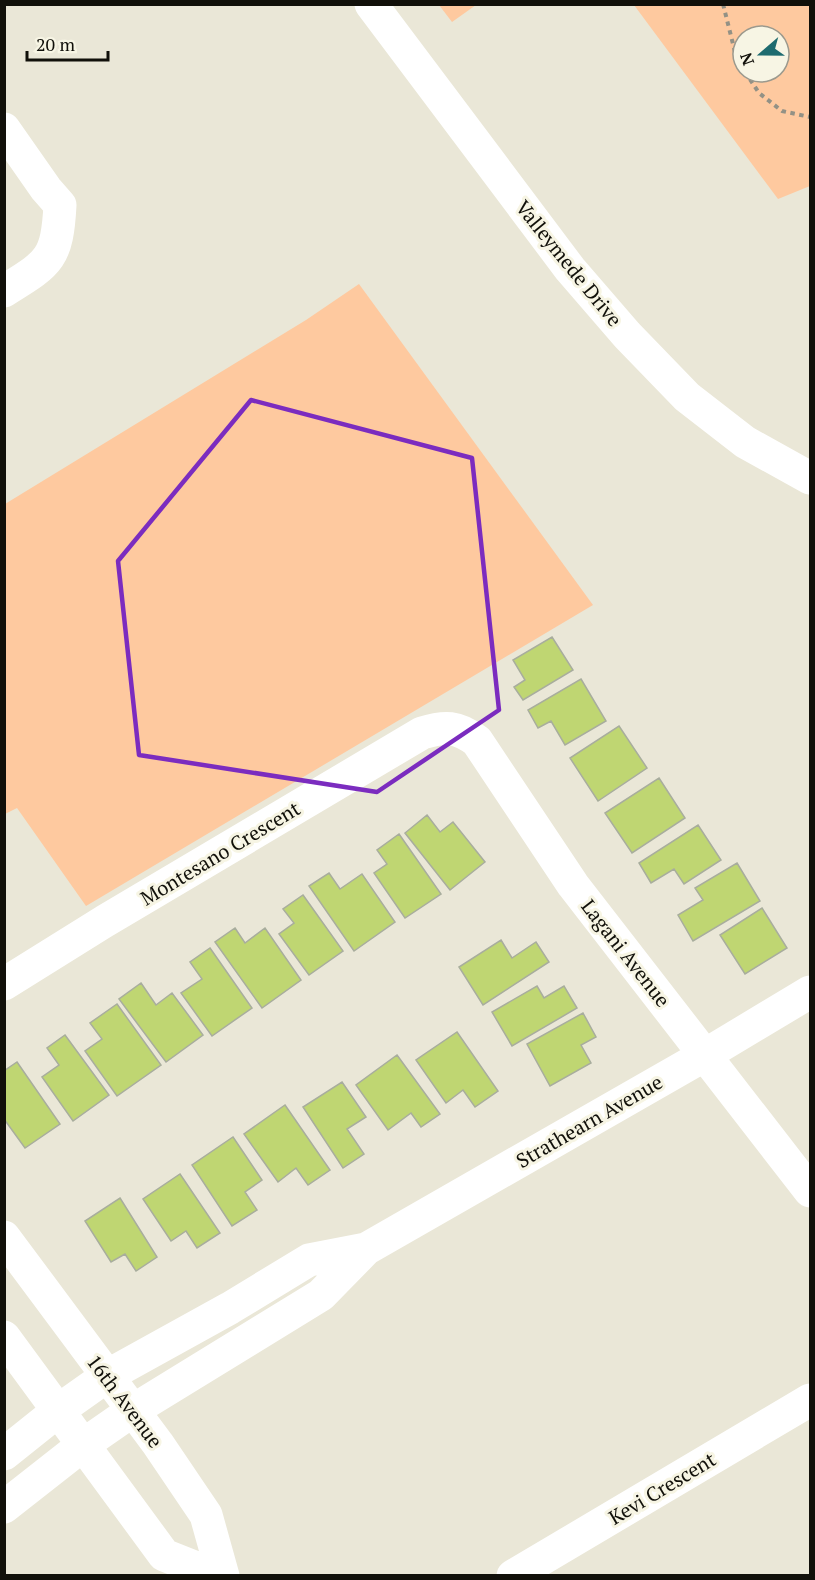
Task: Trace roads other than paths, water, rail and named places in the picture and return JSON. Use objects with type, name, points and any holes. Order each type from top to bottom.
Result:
[{"type":"street","name":"Valleymede Drive","points":[[370,4],[570,269],[627,335],[687,397],[745,442],[810,478]]},
{"type":"street","points":[[4,129],[60,205],[59,228],[54,250],[39,269],[4,291]]},
{"type":"street","name":"Montesano Crescent","points":[[4,984],[115,915],[422,734],[438,728]]},
{"type":"street","name":"Lagani Avenue","points":[[438,728],[451,728],[465,732],[477,741],[573,885],[810,1191]]},
{"type":"street","name":"Strathearn Avenue","points":[[4,1507],[83,1445],[132,1411],[321,1295],[366,1249],[705,1055],[810,992]]},
{"type":"street","name":"16th Avenue","points":[[4,1237],[158,1444],[206,1515],[223,1575]]},
{"type":"street","name":"Strathearn Avenue","points":[[4,1454],[59,1410],[107,1376],[230,1308],[309,1260],[366,1249]]},
{"type":"street","points":[[4,1337],[164,1556],[217,1575]]},
{"type":"street","name":"Kevi Crescent","points":[[513,1575],[810,1401]]}]
